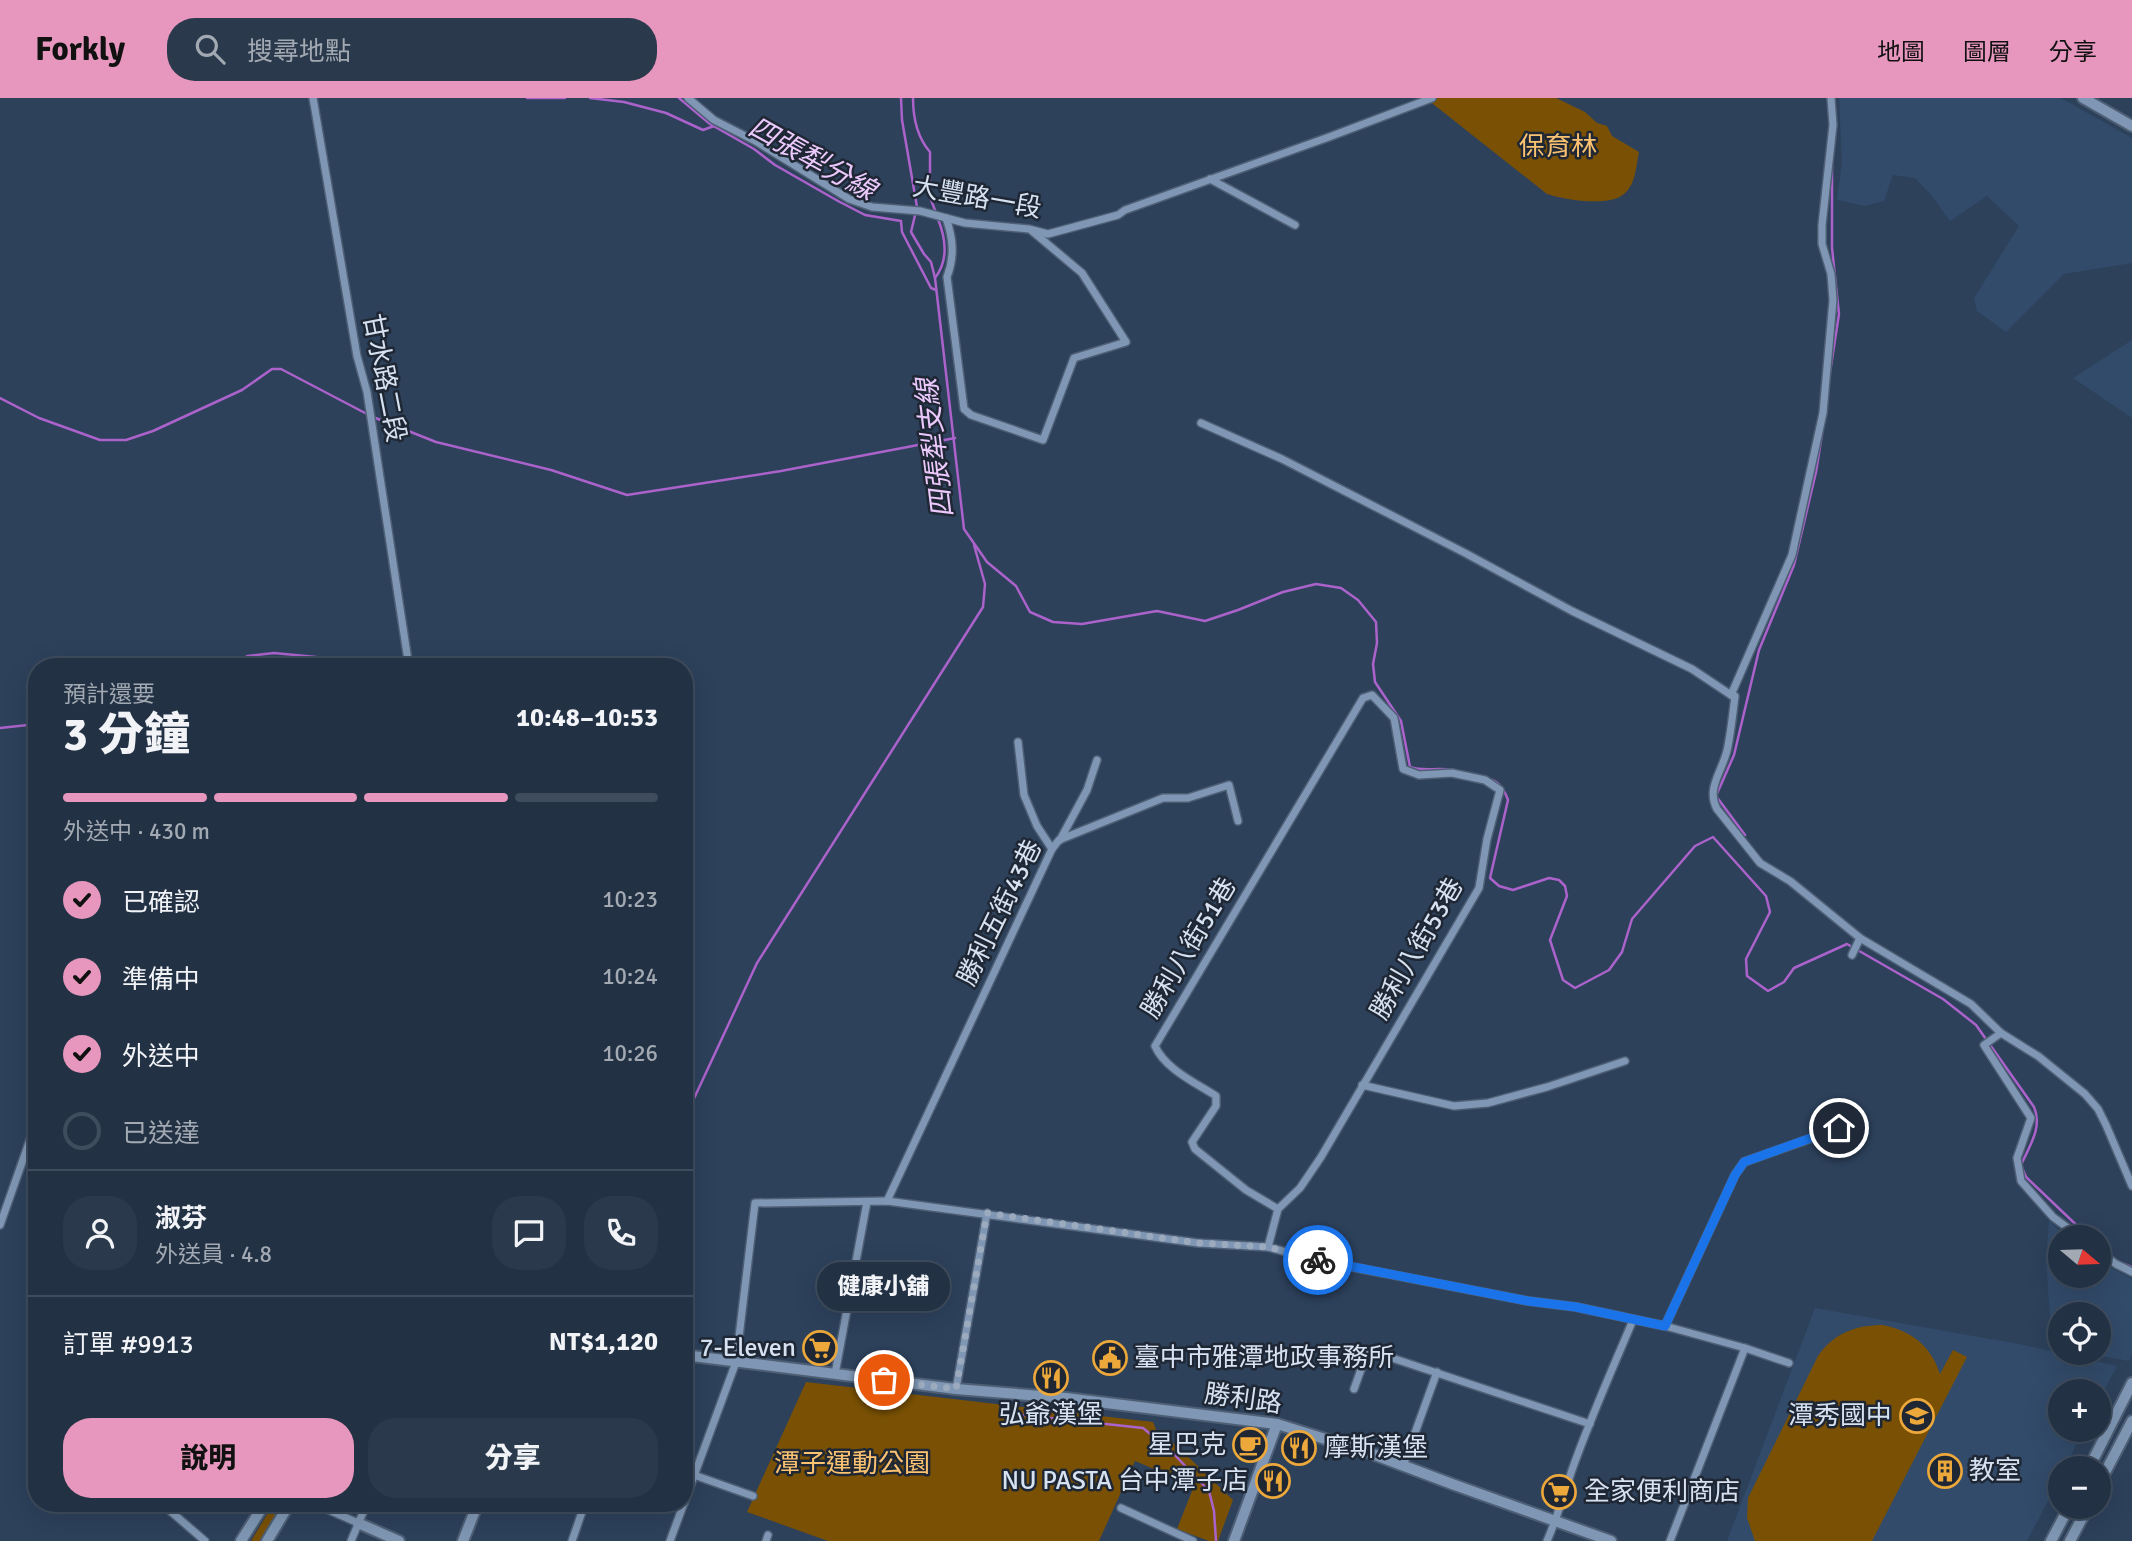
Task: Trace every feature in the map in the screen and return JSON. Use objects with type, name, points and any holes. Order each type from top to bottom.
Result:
[{"type":"street","name":"甘水路二段","points":[[313,98],[357,356],[367,392],[408,658]]},
{"type":"street","name":"大豐路一段","points":[[688,98],[714,120],[757,142],[849,199],[872,207],[920,211],[965,223],[1029,229],[1048,234],[1118,215],[1125,209],[1432,98]]},
{"type":"street","points":[[1731,695],[1792,555],[1823,414],[1833,300],[1831,274],[1822,244],[1833,125],[1831,98]]},
{"type":"street","points":[[2082,98],[2132,126]]},
{"type":"street","points":[[1210,179],[1295,225]]},
{"type":"street","points":[[946,218],[952,235],[952,264],[947,277],[964,409],[971,415],[1043,440],[1073,358],[1126,342],[1082,273],[1029,229]]},
{"type":"street","points":[[1201,423],[1282,459],[1572,611],[1692,669],[1735,696],[1728,750],[1713,787],[1712,801],[1760,863],[1790,881],[1860,938],[1971,1004],[2001,1033],[2038,1056],[2085,1094],[2106,1125],[2132,1186]]},
{"type":"street","name":"勝利八街53巷","points":[[1268,1247],[1278,1209],[1300,1188],[1314,1167],[1479,888],[1487,839],[1500,790],[1485,780],[1452,774],[1419,775],[1404,769],[1394,718],[1372,695],[1363,698]]},
{"type":"street","name":"勝利八街51巷","points":[[1278,1209],[1246,1191],[1195,1149],[1192,1142],[1216,1106],[1216,1096],[1167,1064],[1155,1046],[1363,698]]},
{"type":"street","points":[[1018,742],[1024,796],[1037,826],[1052,849]]},
{"type":"street","points":[[1059,840],[1087,790],[1097,760]]},
{"type":"street","name":"勝利五街43巷","points":[[887,1201],[1052,849],[1059,840],[1163,798],[1188,798],[1229,785],[1238,821]]},
{"type":"street","points":[[1852,954],[1860,938]]},
{"type":"street","points":[[2001,1033],[1984,1045],[2031,1118],[2017,1158],[2021,1181],[2053,1217],[2064,1225]]},
{"type":"street","points":[[1362,1085],[1454,1106],[1488,1102],[1547,1087],[1625,1061]]},
{"type":"street","points":[[1665,1326],[1735,1175],[1744,1162],[1863,1120]]},
{"type":"street","points":[[0,1225],[28,1146]]},
{"type":"street","points":[[752,1496],[694,1475],[736,1362],[755,1203],[887,1201],[1198,1243],[1268,1247],[1316,1260],[1528,1301],[1576,1307],[1665,1326],[1789,1363]]},
{"type":"street","points":[[835,1374],[867,1202]]},
{"type":"street","points":[[956,1389],[987,1213]]},
{"type":"street","points":[[2111,1261],[2132,1272]]},
{"type":"street","points":[[1547,1541],[1590,1424],[1633,1320]]},
{"type":"street","points":[[1670,1541],[1745,1348]]},
{"type":"street","points":[[1354,1389],[1368,1350],[1590,1424]]},
{"type":"street","name":"勝利路","points":[[693,1356],[956,1389],[1066,1398],[1277,1424],[1367,1452],[1611,1541]]},
{"type":"street","points":[[1403,1466],[1437,1372]]},
{"type":"street","points":[[2095,1456],[2132,1383]]},
{"type":"street","points":[[2111,1461],[2132,1421]]},
{"type":"street","points":[[1234,1541],[1277,1424]]},
{"type":"street","points":[[1121,1508],[1193,1541]]},
{"type":"street","points":[[171,1512],[205,1541]]},
{"type":"street","points":[[241,1541],[259,1512]]},
{"type":"street","points":[[267,1541],[285,1512]]},
{"type":"street","points":[[333,1512],[399,1541]]},
{"type":"street","points":[[351,1541],[363,1512]]},
{"type":"street","points":[[463,1541],[474,1512]]},
{"type":"street","points":[[572,1541],[582,1512]]},
{"type":"street","points":[[670,1541],[681,1512]]},
{"type":"street","points":[[2051,1541],[2063,1519]]},
{"type":"street","points":[[2070,1541],[2082,1519]]},
{"type":"shaded area","points":[[1839,98],[2061,98],[2132,138],[2132,263],[2064,274],[2006,332],[1977,311],[1974,298],[2019,226],[1987,196],[1950,221],[1915,178],[1893,175],[1884,201],[1865,206],[1837,200],[1842,162]]},
{"type":"shaded area","points":[[2132,340],[2132,418],[2073,378]]},
{"type":"shaded area","points":[[2048,1234],[2048,1288],[2111,1288],[2111,1268],[2132,1279],[2132,1355],[2129,1361],[2111,1358],[2111,1302],[2049,1302],[2046,1260]]},
{"type":"shaded area","name":"潭秀國中","points":[[1815,1308],[2048,1350],[2048,1365],[2117,1366],[2110,1379],[2048,1379],[2048,1442],[2078,1442],[2070,1456],[2048,1456],[2048,1501],[2027,1541],[1727,1541]]},
{"type":"green space","name":"保育林","points":[[1556,98],[1585,112],[1597,123],[1607,126],[1612,136],[1639,152],[1633,180],[1624,194],[1608,200],[1575,200],[1547,194],[1428,100]]},
{"type":"green space","points":[[1883,1325],[1903,1331],[1919,1341],[1931,1355],[1940,1374],[1953,1350],[1967,1357],[1872,1541],[1755,1541],[1747,1518],[1748,1498],[1818,1356],[1831,1341],[1846,1332]]},
{"type":"green space","name":"潭子運動公園","points":[[806,1382],[1153,1422],[1157,1432],[1176,1445],[1233,1500],[1218,1541],[1209,1541],[1177,1529],[1194,1486],[1135,1461],[1099,1541],[828,1541],[747,1512]]},
{"type":"green space","points":[[269,1512],[277,1512],[260,1541],[251,1541]]},
{"type":"waterway","points":[[527,98],[565,98]]},
{"type":"waterway","points":[[590,98],[624,102],[666,113],[703,130],[714,126]]},
{"type":"waterway","name":"四張犁分線","points":[[679,98],[710,124],[838,201],[865,215],[901,221],[902,232],[931,288],[936,290]]},
{"type":"waterway","name":"四張犁支線","points":[[901,98],[902,120],[917,207],[911,232],[931,262],[935,278],[964,529],[987,562],[1016,586],[1030,612],[1053,622],[1082,624],[1157,611],[1205,621],[1283,592],[1316,584],[1341,588],[1358,600],[1376,622],[1377,643],[1373,664],[1375,682],[1401,721],[1410,767],[1452,770]]},
{"type":"waterway","points":[[913,98],[917,127],[930,152],[930,197],[936,213]]},
{"type":"waterway","points":[[1829,379],[1839,314],[1832,248],[1832,166]]},
{"type":"waterway","points":[[935,278],[945,249],[938,219]]},
{"type":"waterway","points":[[0,398],[39,418],[100,440],[126,440],[153,431],[242,390],[272,369],[281,369],[367,414]]},
{"type":"waterway","points":[[373,417],[436,442],[551,470],[627,495],[781,471],[955,438]]},
{"type":"waterway","points":[[1745,835],[1716,796],[1734,755],[1759,650],[1794,565],[1822,434]]},
{"type":"waterway","points":[[693,1101],[757,963],[983,607],[985,584],[974,545]]},
{"type":"waterway","points":[[244,658],[274,653],[316,658]]},
{"type":"waterway","points":[[0,728],[28,725]]},
{"type":"waterway","name":"四張犁支線","points":[[1489,779],[1501,786],[1508,800],[1490,878],[1499,886],[1513,890],[1549,878],[1559,880],[1565,886],[1567,896],[1550,940],[1563,980],[1575,988],[1609,970],[1622,952],[1632,919],[1695,846],[1713,837],[1766,896],[1770,912],[1746,959],[1747,976],[1768,991],[1784,982],[1794,968],[1847,944],[1943,999],[1976,1025],[2034,1107],[2036,1129],[2021,1165],[2026,1177],[2076,1225]]},
{"type":"waterway","name":"四張犁支線","points":[[2111,1256],[2132,1267]]},
{"type":"waterway","points":[[1005,1413],[1143,1428],[1171,1451],[1209,1491],[1214,1511],[1216,1541]]},
{"type":"way so far","points":[[884,1380],[956,1389],[987,1213],[1198,1243],[1268,1247],[1318,1260]]},
{"type":"place","name":"7-Eleven","points":[[820,1348]]},
{"type":"place","name":"臺中市雅潭地政事務所","points":[[1110,1358]]},
{"type":"place","name":"弘爺漢堡","points":[[1051,1378]]},
{"type":"place","name":"健康小舖","points":[[884,1380]]},
{"type":"place","name":"潭秀國中","points":[[1917,1416]]},
{"type":"place","name":"星巴克","points":[[1250,1445]]},
{"type":"place","name":"摩斯漢堡","points":[[1299,1448]]},
{"type":"place","name":"教室","points":[[1945,1471]]},
{"type":"place","name":"NU PASTA 台中潭子店","points":[[1273,1481]]},
{"type":"place","name":"全家便利商店","points":[[1559,1492]]},
{"type":"route","points":[[1318,1260],[1665,1326],[1735,1175],[1744,1162],[1839,1128]]}]
